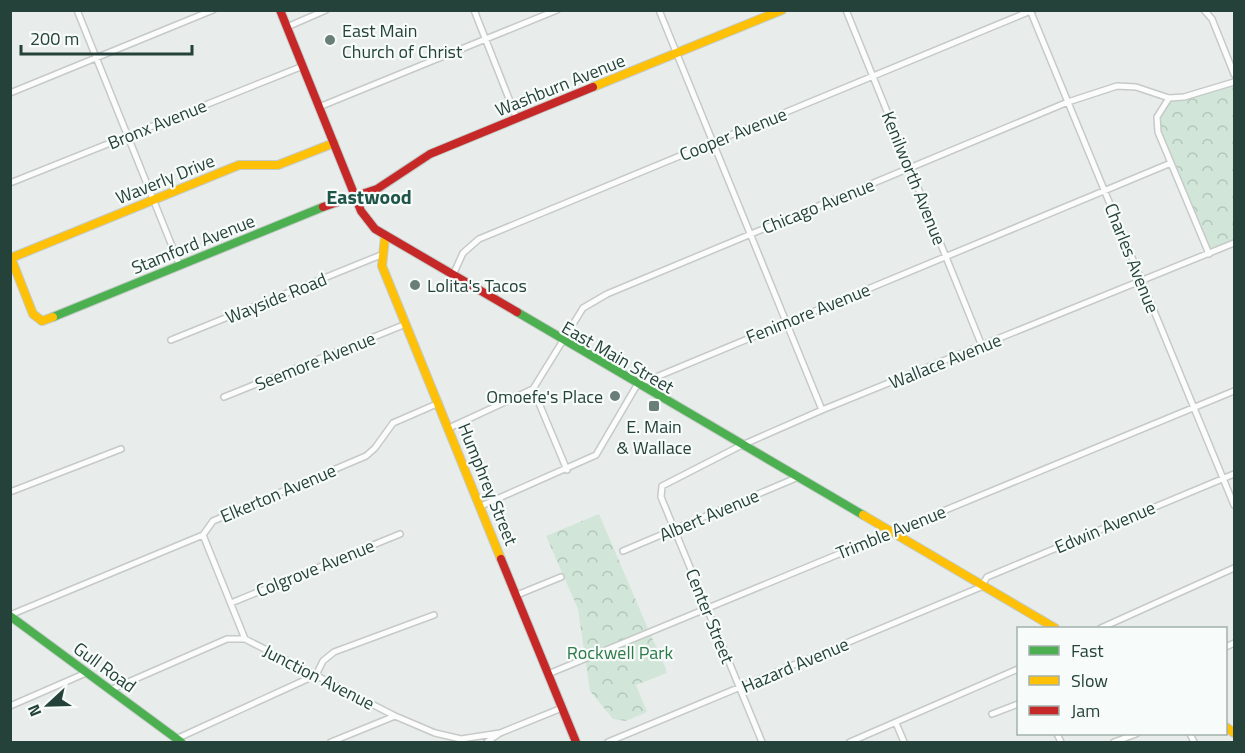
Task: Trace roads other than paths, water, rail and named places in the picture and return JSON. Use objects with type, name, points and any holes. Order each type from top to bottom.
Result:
[{"type":"street","points":[[77,10],[180,266]]},
{"type":"street","points":[[10,93],[213,10]]},
{"type":"street","name":"East Main Street","points":[[280,10],[364,217],[385,237],[981,587],[1053,627]]},
{"type":"street","points":[[287,27],[326,10]]},
{"type":"street","points":[[474,10],[517,119]]},
{"type":"street","points":[[319,107],[557,10]]},
{"type":"street","points":[[659,10],[822,410]]},
{"type":"street","name":"Washburn Avenue","points":[[354,195],[383,188],[422,158],[782,10]]},
{"type":"street","name":"Kenilworth Avenue","points":[[846,10],[982,346]]},
{"type":"street","points":[[1204,10],[1212,19],[1234,74]]},
{"type":"street","name":"Cooper Avenue","points":[[452,277],[463,253],[479,239],[1031,11]]},
{"type":"street","name":"Charles Avenue","points":[[1031,11],[1234,505]]},
{"type":"street","name":"Bronx Avenue","points":[[10,183],[303,66]]},
{"type":"street","name":"Chicago Avenue","points":[[533,389],[583,308],[590,303],[1068,102],[1118,87],[1129,86],[1169,98],[1184,97],[1234,82]]},
{"type":"street","points":[[1169,98],[1159,111],[1156,123],[1209,254]]},
{"type":"street","name":"Waverly Drive","points":[[10,258],[240,165],[278,165],[334,143]]},
{"type":"street","name":"Fenimore Avenue","points":[[638,385],[786,321],[1171,163]]},
{"type":"street","name":"Stamford Avenue","points":[[10,258],[33,314],[42,321],[354,195]]},
{"type":"street","name":"Humphrey Street","points":[[385,237],[381,255],[382,266],[576,742]]},
{"type":"street","name":"Wallace Avenue","points":[[661,489],[664,484],[740,446],[822,410],[1234,243]]},
{"type":"street","name":"Wayside Road","points":[[171,340],[381,255]]},
{"type":"street","name":"Seemore Avenue","points":[[224,397],[406,324]]},
{"type":"street","points":[[481,506],[585,462],[600,451],[638,385]]},
{"type":"street","points":[[449,428],[533,389],[567,470]]},
{"type":"street","name":"Trimble Avenue","points":[[548,674],[1234,391]]},
{"type":"street","name":"Elkerton Avenue","points":[[10,616],[203,536],[213,521],[366,456],[375,448],[393,423],[439,403]]},
{"type":"street","points":[[10,492],[121,448]]},
{"type":"street","name":"Edwin Avenue","points":[[981,587],[987,577],[1234,474]]},
{"type":"street","name":"Albert Avenue","points":[[623,551],[796,478]]},
{"type":"street","name":"Center Street","points":[[661,489],[661,497],[762,742]]},
{"type":"street","name":"Colgrove Avenue","points":[[231,603],[400,534]]},
{"type":"street","name":"Junction Avenue","points":[[203,536],[245,639],[395,716],[451,737],[461,739],[500,733]]},
{"type":"street","points":[[1103,627],[1234,568]]},
{"type":"street","points":[[517,595],[561,577]]},
{"type":"street","name":"Hazard Avenue","points":[[608,742],[981,587]]},
{"type":"street","points":[[179,741],[316,675],[323,661],[333,652],[434,615]]},
{"type":"street","name":"Gull Road","points":[[10,616],[179,741]]},
{"type":"street","points":[[110,690],[227,639],[245,639]]},
{"type":"street","points":[[850,742],[1017,669]]},
{"type":"street","points":[[10,706],[86,673]]},
{"type":"street","points":[[992,714],[1017,704]]},
{"type":"street","points":[[486,742],[500,733],[562,708]]},
{"type":"street","points":[[331,742],[395,716]]},
{"type":"street","points":[[896,723],[904,742]]},
{"type":"street","points":[[1114,742],[1133,735]]},
{"type":"place","name":"East Main Church of Christ","points":[[330,40]]},
{"type":"place","name":"Lolita's Tacos","points":[[415,285]]},
{"type":"place","name":"Omoefe's Place","points":[[615,396]]},
{"type":"place","name":"E. Main & Wallace","points":[[654,406]]},
{"type":"district","name":"Eastwood","points":[[369,196]]},
{"type":"park label","name":"Rockwell Park","points":[[620,652]]}]
